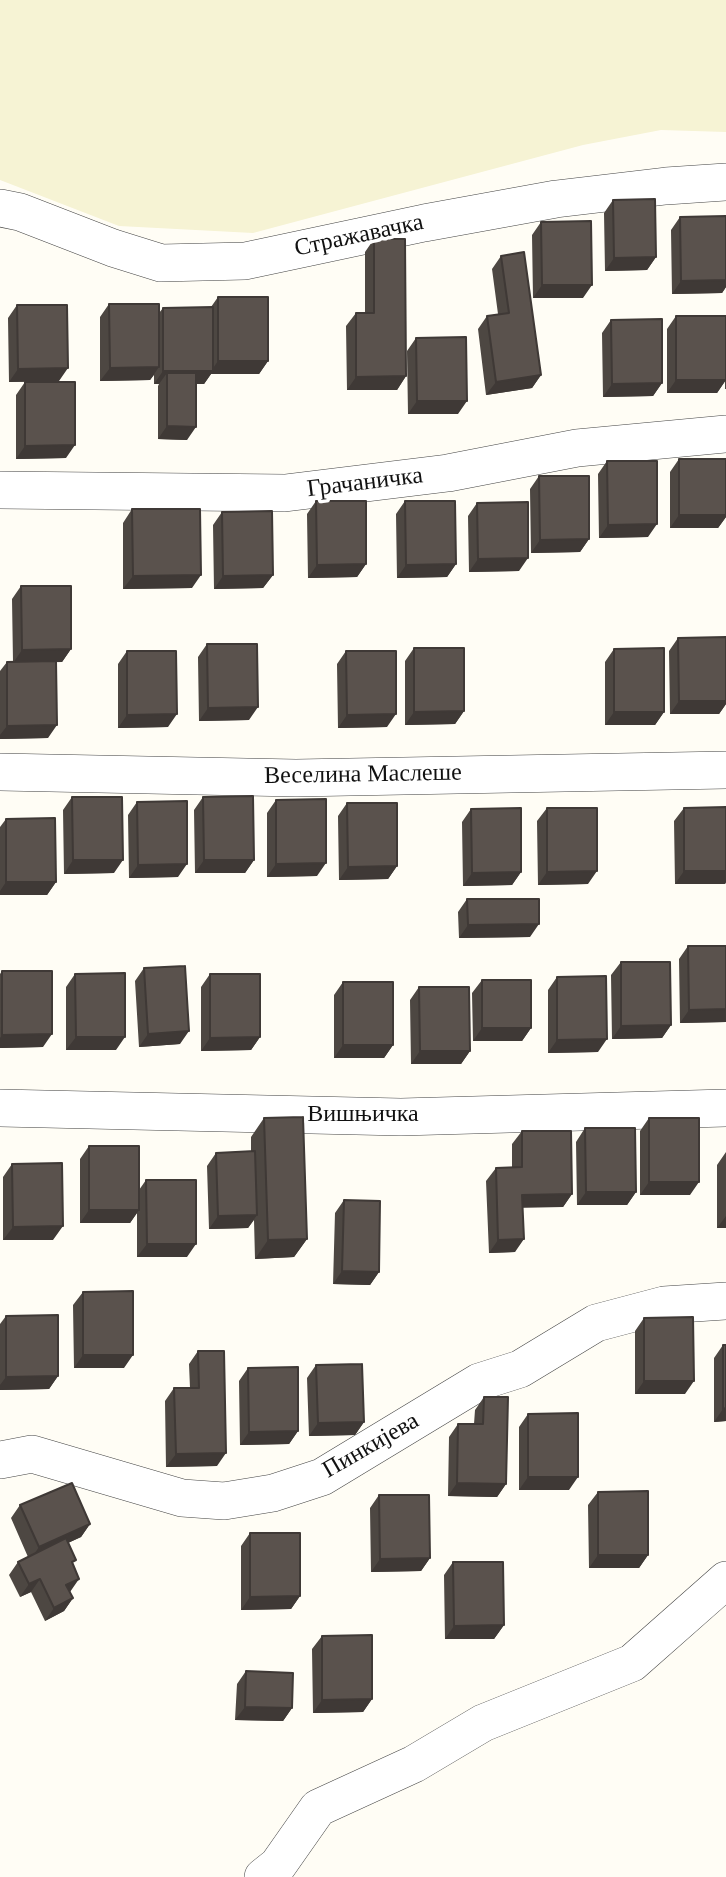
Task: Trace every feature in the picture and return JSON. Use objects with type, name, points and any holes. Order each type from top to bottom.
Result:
[{"type":"street","name":"Стражавачка","points":[[0,208],[20,212],[113,248],[161,263],[245,261],[556,199],[726,182]]},
{"type":"street","name":"Грачаничка","points":[[0,490],[285,493],[448,473],[578,448],[726,434]]},
{"type":"street","name":"Веселина Маслеше","points":[[0,772],[296,778],[726,770]]},
{"type":"street","name":"Вишњичка","points":[[0,1108],[401,1116],[726,1108]]},
{"type":"street","name":"Пинкијева","points":[[0,1460],[32,1454],[183,1498],[224,1502],[273,1493],[322,1477],[479,1382],[520,1369],[596,1323],[664,1305],[726,1301]]},
{"type":"street","points":[[263,1877],[278,1865],[318,1808],[414,1765],[483,1723],[632,1663],[726,1580]]},
{"type":"shaded area","points":[[0,0],[726,0],[726,132],[661,130],[583,145],[253,233],[119,226],[0,180]]},
{"type":"building","points":[[655,199],[656,257],[614,258],[613,200]]},
{"type":"building","points":[[726,216],[726,280],[681,281],[680,217]]},
{"type":"building","points":[[591,221],[592,285],[542,285],[541,222]]},
{"type":"building","points":[[374,239],[405,239],[406,376],[356,377],[356,313],[374,313]]},
{"type":"building","points":[[524,252],[541,375],[496,382],[487,316],[509,313],[501,256]]},
{"type":"building","points":[[218,297],[268,297],[268,361],[218,361]]},
{"type":"building","points":[[109,304],[159,304],[159,367],[110,368]]},
{"type":"building","points":[[17,305],[67,305],[68,368],[18,369]]},
{"type":"building","points":[[213,307],[213,371],[163,371],[163,308]]},
{"type":"building","points":[[676,316],[726,316],[726,380],[676,380]]},
{"type":"building","points":[[662,319],[662,383],[612,384],[611,320]]},
{"type":"building","points":[[466,337],[467,401],[417,401],[416,338]]},
{"type":"building","points":[[167,373],[196,373],[196,427],[167,426]]},
{"type":"building","points":[[25,382],[75,382],[75,445],[25,446]]},
{"type":"building","points":[[679,459],[726,459],[726,515],[679,515]]},
{"type":"building","points":[[607,461],[657,461],[657,524],[608,525]]},
{"type":"building","points":[[539,476],[589,476],[589,539],[540,540]]},
{"type":"building","points":[[316,501],[366,501],[366,564],[317,565]]},
{"type":"building","points":[[405,501],[455,501],[456,564],[406,565]]},
{"type":"building","points":[[528,502],[528,558],[478,559],[477,503]]},
{"type":"building","points":[[132,509],[200,509],[201,575],[133,576]]},
{"type":"building","points":[[272,511],[273,575],[223,576],[222,512]]},
{"type":"building","points":[[21,586],[71,586],[71,649],[22,650]]},
{"type":"building","points":[[726,637],[726,701],[679,701],[678,638]]},
{"type":"building","points":[[207,644],[257,644],[258,707],[208,708]]},
{"type":"building","points":[[414,648],[464,648],[464,711],[414,712]]},
{"type":"building","points":[[664,648],[664,712],[614,712],[614,649]]},
{"type":"building","points":[[127,651],[176,651],[177,714],[127,715]]},
{"type":"building","points":[[346,651],[396,651],[396,714],[347,715]]},
{"type":"building","points":[[56,661],[57,725],[7,726],[7,662]]},
{"type":"building","points":[[253,796],[254,860],[204,860],[203,797]]},
{"type":"building","points":[[72,797],[122,797],[123,860],[73,860]]},
{"type":"building","points":[[326,799],[326,863],[276,864],[276,800]]},
{"type":"building","points":[[187,801],[187,864],[138,865],[137,802]]},
{"type":"building","points":[[347,803],[397,803],[397,866],[348,867]]},
{"type":"building","points":[[726,807],[726,871],[684,871],[684,808]]},
{"type":"building","points":[[521,808],[521,872],[472,873],[471,809]]},
{"type":"building","points":[[547,808],[597,808],[597,871],[547,872]]},
{"type":"building","points":[[55,818],[56,882],[6,882],[6,819]]},
{"type":"building","points":[[467,899],[539,899],[539,924],[468,925]]},
{"type":"building","points":[[688,946],[726,946],[726,1009],[689,1010]]},
{"type":"building","points":[[621,962],[670,962],[671,1025],[621,1026]]},
{"type":"building","points":[[185,966],[189,1031],[148,1034],[144,968]]},
{"type":"building","points":[[2,971],[52,971],[52,1034],[2,1035]]},
{"type":"building","points":[[125,973],[125,1037],[76,1037],[75,974]]},
{"type":"building","points":[[210,974],[260,974],[260,1037],[210,1038]]},
{"type":"building","points":[[606,976],[607,1039],[557,1040],[557,977]]},
{"type":"building","points":[[482,980],[531,980],[531,1028],[482,1028]]},
{"type":"building","points":[[343,982],[393,982],[393,1045],[343,1045]]},
{"type":"building","points":[[419,987],[469,987],[470,1051],[420,1051]]},
{"type":"building","points":[[303,1117],[307,1239],[268,1240],[264,1118]]},
{"type":"building","points":[[649,1118],[699,1118],[699,1182],[649,1182]]},
{"type":"building","points":[[585,1128],[635,1128],[636,1192],[586,1192]]},
{"type":"building","points":[[522,1131],[571,1131],[572,1194],[522,1195],[524,1239],[498,1240],[496,1168],[522,1167]]},
{"type":"building","points":[[89,1146],[139,1146],[139,1210],[89,1210]]},
{"type":"building","points":[[255,1151],[257,1215],[218,1216],[216,1153]]},
{"type":"building","points":[[62,1163],[63,1226],[13,1227],[12,1164]]},
{"type":"building","points":[[146,1180],[196,1180],[196,1244],[147,1244]]},
{"type":"building","points":[[344,1200],[380,1201],[379,1272],[342,1271]]},
{"type":"building","points":[[133,1291],[133,1355],[83,1355],[83,1292]]},
{"type":"building","points":[[58,1315],[58,1376],[6,1377],[6,1316]]},
{"type":"building","points":[[693,1317],[694,1381],[644,1381],[644,1318]]},
{"type":"building","points":[[723,1345],[726,1345],[726,1408],[723,1409]]},
{"type":"building","points":[[198,1351],[224,1351],[226,1453],[176,1454],[174,1388],[199,1388]]},
{"type":"building","points":[[362,1364],[364,1422],[318,1423],[316,1365]]},
{"type":"building","points":[[298,1367],[298,1431],[249,1432],[248,1368]]},
{"type":"building","points":[[484,1397],[508,1397],[506,1484],[457,1483],[458,1424],[483,1424]]},
{"type":"building","points":[[578,1413],[578,1477],[528,1477],[528,1414]]},
{"type":"building","points":[[72,1483],[90,1524],[39,1547],[20,1505]]},
{"type":"building","points":[[648,1491],[648,1555],[598,1555],[598,1492]]},
{"type":"building","points":[[379,1495],[429,1495],[430,1558],[380,1559]]},
{"type":"building","points":[[250,1533],[300,1533],[300,1596],[250,1597]]},
{"type":"building","points":[[66,1538],[76,1560],[72,1562],[79,1579],[66,1585],[73,1598],[54,1608],[40,1579],[29,1584],[18,1562]]},
{"type":"building","points":[[453,1562],[503,1562],[504,1625],[454,1626]]},
{"type":"building","points":[[372,1635],[372,1699],[322,1700],[322,1636]]},
{"type":"building","points":[[246,1671],[293,1673],[292,1708],[245,1707]]}]
